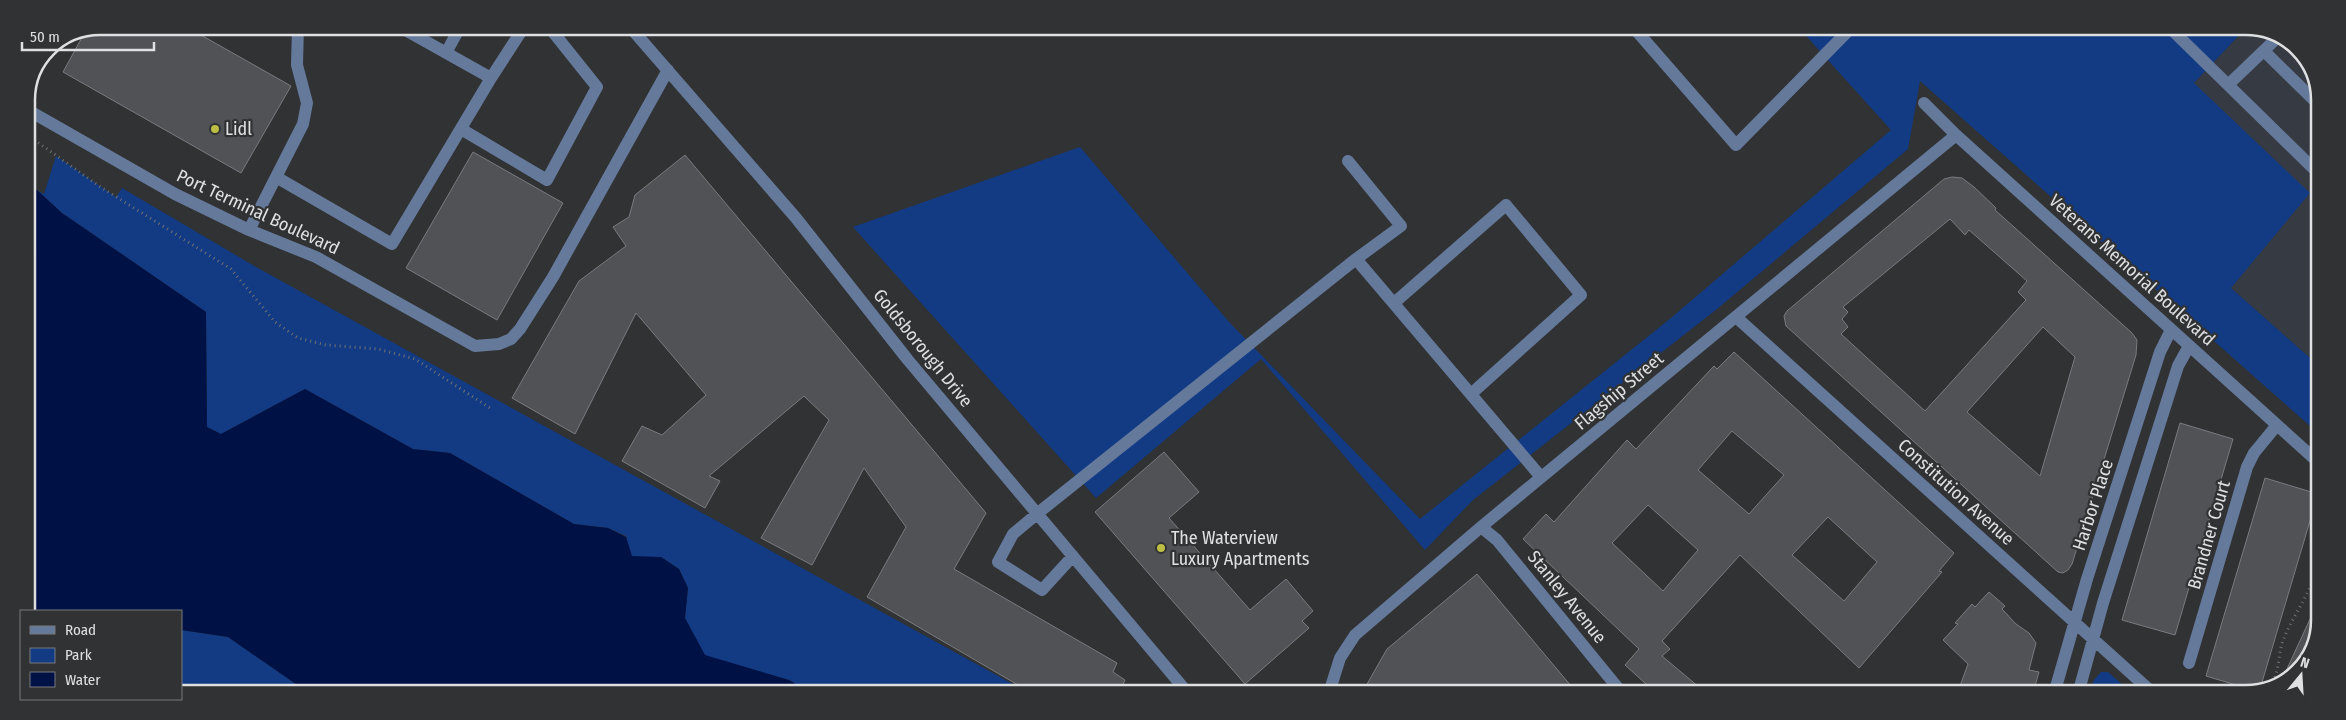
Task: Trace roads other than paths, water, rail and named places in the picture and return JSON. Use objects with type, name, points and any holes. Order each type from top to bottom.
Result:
[{"type":"street","points":[[249,230],[303,124],[306,103],[297,65],[298,35]]},
{"type":"street","points":[[414,35],[490,78]]},
{"type":"street","points":[[446,53],[456,35]]},
{"type":"street","points":[[276,177],[392,244],[490,78],[518,35]]},
{"type":"street","points":[[461,129],[547,180],[597,87],[555,35]]},
{"type":"street","name":"Goldsborough Drive","points":[[637,35],[796,218],[908,360],[1181,685]]},
{"type":"street","points":[[1640,35],[1736,145],[1845,35]]},
{"type":"street","points":[[2177,35],[2311,166]]},
{"type":"street","points":[[2229,84],[2274,42]]},
{"type":"street","points":[[2264,51],[2311,97]]},
{"type":"street","name":"Port Terminal Boulevard","points":[[35,114],[175,194],[249,230],[316,257],[475,346],[499,344],[511,339],[520,329],[558,269],[668,70]]},
{"type":"street","name":"Veterans Memorial Boulevard","points":[[1924,103],[1956,135],[2311,456]]},
{"type":"street","name":"Flagship Street","points":[[1332,685],[1340,658],[1355,634],[1480,527],[1956,135]]},
{"type":"street","points":[[1073,556],[1042,590],[998,562],[1013,534],[1038,513],[1356,258],[1401,226],[1348,161]]},
{"type":"street","points":[[1394,303],[1506,206],[1581,294],[1471,394]]},
{"type":"street","points":[[1356,258],[1541,477]]},
{"type":"street","name":"Constitution Avenue","points":[[1736,317],[2144,685]]},
{"type":"street","name":"Harbor Place","points":[[2057,685],[2160,352],[2171,330]]},
{"type":"street","points":[[2081,685],[2178,366],[2189,346]]},
{"type":"street","name":"Brandner Court","points":[[2189,663],[2247,467],[2254,453],[2277,425]]},
{"type":"street","name":"Stanley Avenue","points":[[1480,527],[1498,540],[1616,685]]},
{"type":"water","points":[[35,188],[62,213],[206,312],[207,427],[221,434],[305,389],[413,449],[450,453],[574,524],[608,528],[626,537],[632,556],[661,557],[679,569],[688,588],[685,618],[705,655],[789,680],[798,685],[297,685],[228,637],[182,630],[182,610],[35,610]]},
{"type":"place","name":"Lidl","points":[[215,129]]},
{"type":"place","name":"The Waterview Luxury Apartments","points":[[1161,548]]}]
